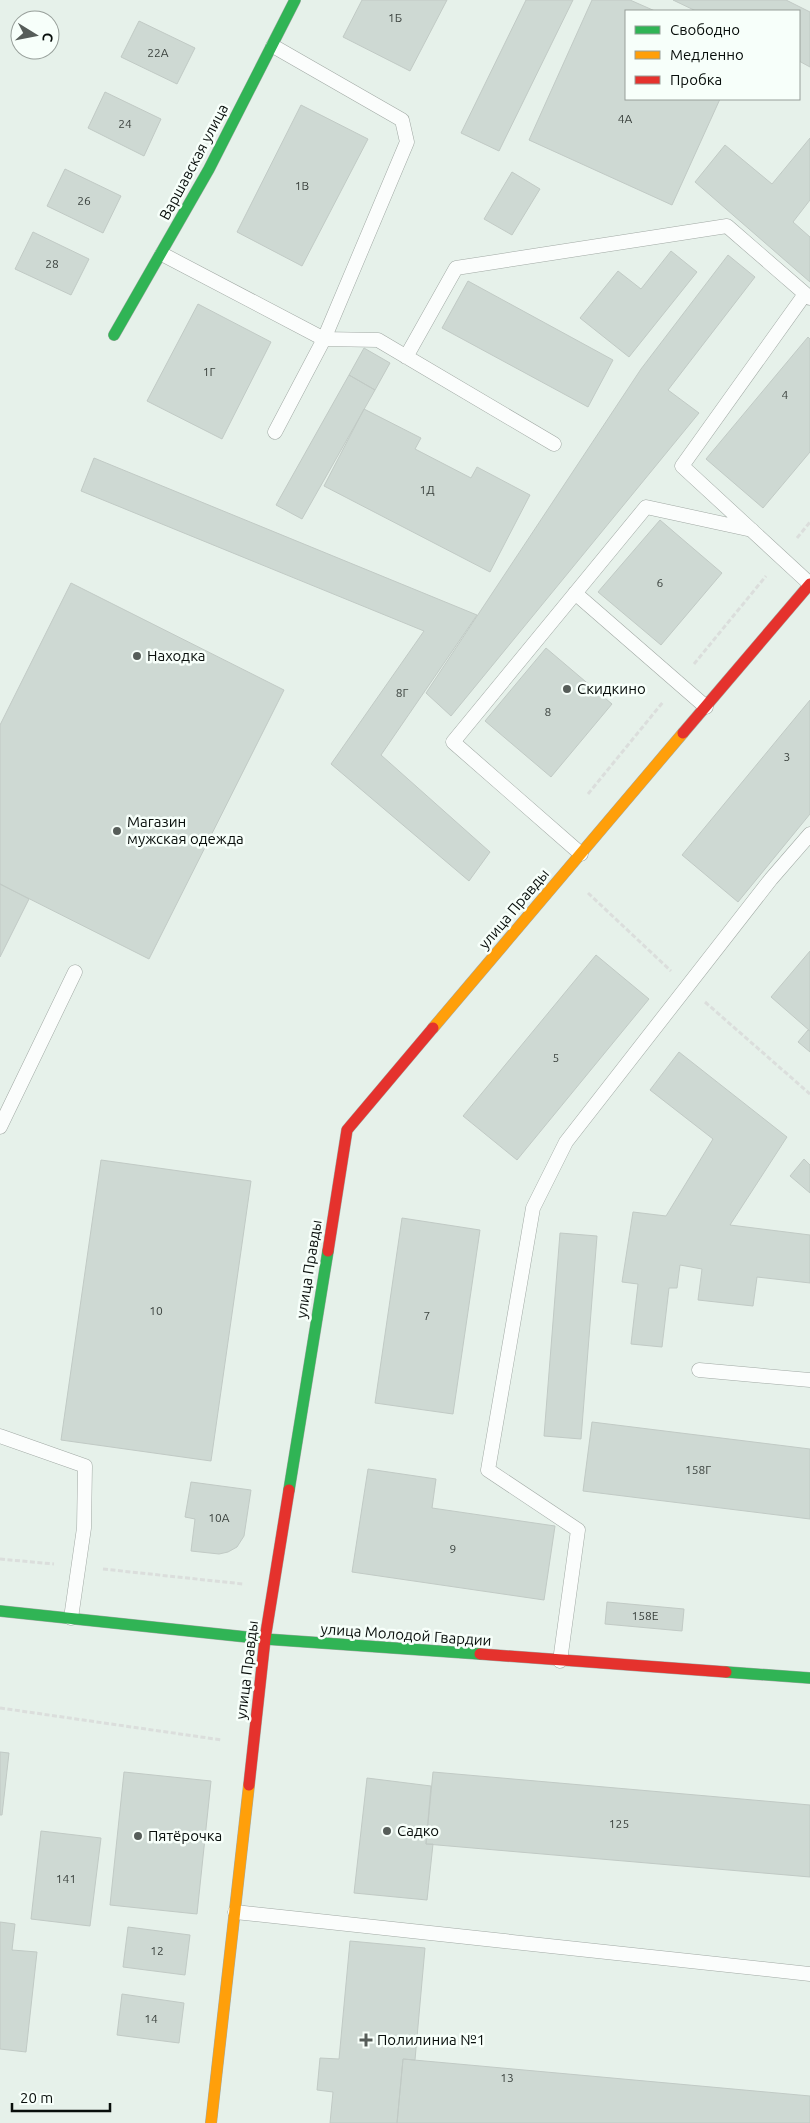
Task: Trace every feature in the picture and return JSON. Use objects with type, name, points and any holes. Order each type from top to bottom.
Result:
[{"type":"street","name":"Варшавская улица","points":[[114,335],[162,254],[273,46],[295,0]]},
{"type":"street","name":"улица Правды","points":[[211,2123],[265,1639],[347,1130],[810,584]]},
{"type":"street","name":"улица Молодой Гвардии","points":[[0,1611],[265,1639],[810,1678]]},
{"type":"lane","points":[[273,46],[402,120],[407,142],[324,339],[275,432]]},
{"type":"lane","points":[[406,357],[456,268],[727,226],[808,296],[682,466],[810,584]]},
{"type":"lane","points":[[162,254],[324,339],[378,340],[554,444]]},
{"type":"lane","points":[[581,854],[453,742],[646,507],[752,530]]},
{"type":"lane","points":[[575,593],[706,707]]},
{"type":"lane","points":[[560,1661],[578,1530],[488,1470],[533,1208],[566,1142],[771,880],[810,834]]},
{"type":"lane","points":[[0,1127],[75,972]]},
{"type":"lane","points":[[699,1370],[810,1380]]},
{"type":"lane","points":[[0,1436],[85,1466],[84,1528],[71,1618]]},
{"type":"lane","points":[[235,1912],[810,1974]]},
{"type":"path","points":[[0,1708],[228,1741]]},
{"type":"building","points":[[362,0],[447,0],[410,71],[343,37]]},
{"type":"building","points":[[526,0],[573,0],[499,151],[461,133]]},
{"type":"building","points":[[592,0],[630,0],[653,10],[625,10],[625,100],[720,100],[672,205],[529,140]]},
{"type":"building","points":[[673,0],[786,0],[810,12],[810,67],[800,62],[800,10],[694,10]]},
{"type":"building","points":[[139,21],[195,48],[177,84],[121,57]]},
{"type":"building","points":[[105,92],[161,119],[144,156],[88,128]]},
{"type":"building","points":[[301,105],[368,139],[302,266],[237,232]]},
{"type":"building","points":[[810,138],[810,200],[793,222],[810,237],[810,282],[695,182],[725,145],[772,184]]},
{"type":"building","points":[[65,169],[121,196],[103,233],[47,206]]},
{"type":"building","points":[[512,172],[540,189],[512,235],[484,219]]},
{"type":"building","points":[[33,232],[89,259],[71,295],[15,269]]},
{"type":"building","points":[[671,251],[697,272],[629,357],[580,318],[618,271],[641,289]]},
{"type":"building","points":[[728,255],[755,277],[668,390],[699,413],[451,716],[426,693],[641,369]]},
{"type":"building","points":[[468,281],[613,360],[588,407],[442,328]]},
{"type":"building","points":[[198,304],[271,342],[222,439],[147,401]]},
{"type":"building","points":[[808,337],[810,339],[810,452],[763,508],[706,459]]},
{"type":"building","points":[[364,348],[390,363],[375,390],[349,375]]},
{"type":"building","points":[[349,375],[375,390],[302,519],[276,505]]},
{"type":"building","points":[[364,409],[421,438],[415,449],[471,478],[477,467],[530,495],[490,572],[324,486]]},
{"type":"building","points":[[94,458],[477,615],[381,755],[490,852],[469,881],[331,764],[424,631],[81,491]]},
{"type":"building","points":[[660,520],[722,573],[661,645],[598,592]]},
{"type":"building","points":[[71,583],[284,690],[149,959],[0,884],[0,725]]},
{"type":"building","points":[[546,648],[612,704],[551,777],[485,721]]},
{"type":"building","points":[[810,700],[810,814],[738,902],[682,855]]},
{"type":"building","points":[[0,884],[29,899],[0,957]]},
{"type":"building","points":[[810,951],[810,1031],[771,997]]},
{"type":"building","points":[[596,955],[649,999],[517,1160],[463,1116]]},
{"type":"building","points":[[808,1030],[810,1031],[810,1052],[798,1042]]},
{"type":"building","points":[[679,1052],[787,1137],[730,1225],[810,1235],[810,1283],[757,1277],[753,1306],[698,1300],[702,1269],[680,1265],[677,1288],[669,1288],[662,1347],[631,1344],[638,1284],[622,1282],[633,1212],[666,1216],[713,1139],[650,1090]]},
{"type":"building","points":[[804,1159],[810,1165],[810,1193],[790,1176]]},
{"type":"building","points":[[101,1160],[251,1181],[211,1461],[61,1440]]},
{"type":"building","points":[[402,1218],[480,1230],[453,1414],[375,1403]]},
{"type":"building","points":[[560,1233],[597,1236],[581,1439],[544,1436]]},
{"type":"building","points":[[592,1422],[810,1449],[810,1519],[583,1491]]},
{"type":"building","points":[[368,1469],[436,1479],[432,1508],[555,1526],[544,1600],[352,1572]]},
{"type":"building","points":[[191,1482],[251,1490],[244,1536],[237,1547],[219,1554],[191,1551],[195,1519],[185,1517]]},
{"type":"building","points":[[607,1602],[684,1609],[682,1631],[605,1624]]},
{"type":"building","points":[[0,1752],[9,1753],[2,1815],[0,1815]]},
{"type":"building","points":[[124,1772],[211,1781],[197,1914],[110,1905]]},
{"type":"building","points":[[433,1772],[810,1805],[810,1877],[426,1844]]},
{"type":"building","points":[[367,1778],[431,1786],[426,1844],[433,1844],[427,1900],[354,1893]]},
{"type":"building","points":[[41,1831],[101,1838],[90,1926],[31,1919]]},
{"type":"building","points":[[0,1922],[15,1924],[12,1950],[37,1952],[26,2052],[0,2049]]},
{"type":"building","points":[[128,1927],[190,1935],[185,1975],[123,1967]]},
{"type":"building","points":[[350,1941],[425,1948],[415,2060],[403,2059],[397,2123],[330,2123],[333,2092],[317,2090],[320,2058],[339,2059]]},
{"type":"building","points":[[122,1994],[184,2003],[179,2043],[117,2035]]},
{"type":"building","points":[[403,2059],[810,2096],[810,2123],[397,2123]]},
{"type":"traffic: fast","points":[[114,335],[209,169],[295,0]]},
{"type":"traffic: fast","points":[[289,1490],[328,1251]]},
{"type":"traffic: fast","points":[[0,1611],[265,1639],[480,1654]]},
{"type":"traffic: fast","points":[[726,1672],[810,1678]]},
{"type":"traffic: slow","points":[[433,1028],[683,733]]},
{"type":"traffic: slow","points":[[211,2123],[249,1785]]},
{"type":"traffic: jam","points":[[683,733],[810,584]]},
{"type":"traffic: jam","points":[[328,1251],[347,1130],[433,1028]]},
{"type":"traffic: jam","points":[[249,1785],[265,1639],[289,1490]]},
{"type":"traffic: jam","points":[[480,1654],[726,1672]]},
{"type":"place","name":"Находка","points":[[137,656]]},
{"type":"place","name":"Скидкино","points":[[567,689]]},
{"type":"place","name":"Магазин мужская одежда","points":[[117,831]]},
{"type":"place","name":"Садко","points":[[387,1831]]},
{"type":"place","name":"Пятёрочка","points":[[138,1836]]},
{"type":"place","name":"Полилиниа №1","points":[[366,2040]]}]
